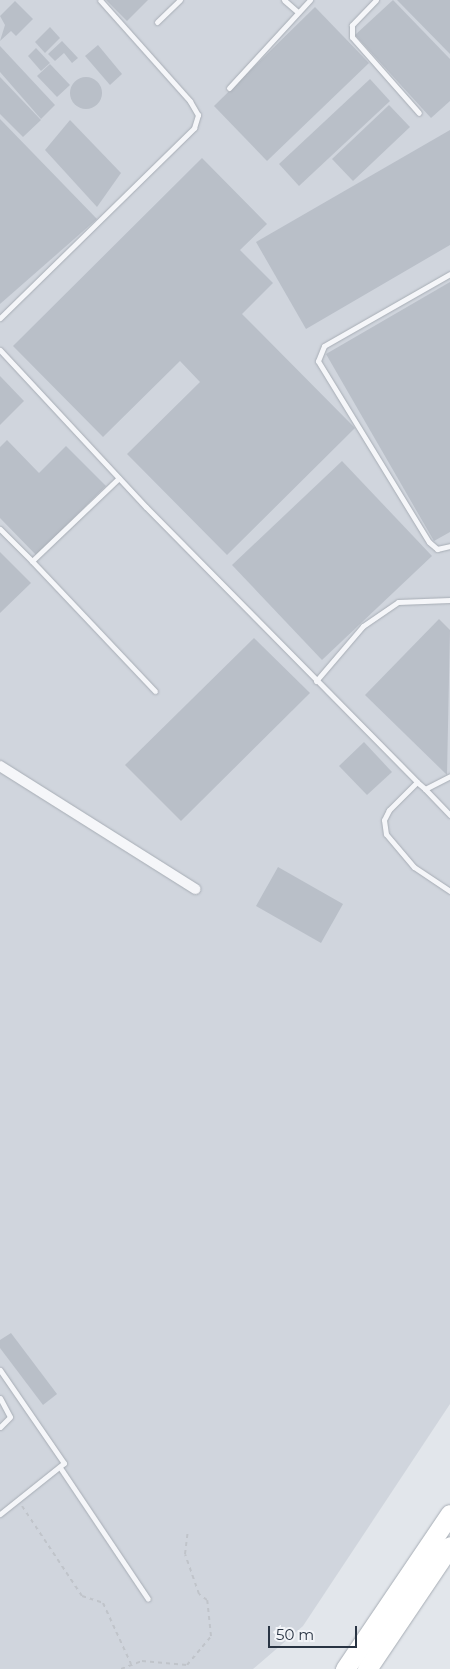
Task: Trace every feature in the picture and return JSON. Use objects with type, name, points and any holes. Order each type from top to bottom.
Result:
[{"type":"highway","points":[[345,1669],[450,1514]]},
{"type":"highway","points":[[367,1669],[450,1546]]},
{"type":"street","points":[[0,766],[196,889]]},
{"type":"lane","points":[[0,318],[194,128],[198,115],[190,101],[100,0]]},
{"type":"lane","points":[[157,22],[180,0]]},
{"type":"lane","points":[[284,0],[298,12]]},
{"type":"lane","points":[[229,88],[310,0]]},
{"type":"lane","points":[[376,0],[352,25],[352,37],[419,112]]},
{"type":"lane","points":[[450,274],[324,346],[318,361],[429,542],[438,549],[450,546]]},
{"type":"lane","points":[[0,350],[119,478],[316,681],[450,815]]},
{"type":"lane","points":[[32,561],[119,478]]},
{"type":"lane","points":[[0,528],[155,691]]},
{"type":"lane","points":[[316,681],[363,626],[398,602],[450,600]]},
{"type":"lane","points":[[425,789],[450,776]]},
{"type":"lane","points":[[417,782],[389,810],[384,820],[386,834],[414,867],[450,891]]},
{"type":"lane","points":[[0,1370],[63,1457],[61,1469],[20,1502],[0,1514]]},
{"type":"lane","points":[[0,1398],[10,1417],[0,1427]]},
{"type":"lane","points":[[61,1469],[148,1599]]},
{"type":"path","points":[[20,1502],[82,1596],[103,1603],[132,1664]]},
{"type":"path","points":[[120,1669],[142,1661],[187,1665],[211,1636],[207,1600],[199,1594],[185,1554],[188,1530]]},
{"type":"shaded area","points":[[0,0],[450,0],[450,1404],[303,1626],[253,1669],[0,1669]]},
{"type":"building","points":[[106,0],[148,0],[127,21]]},
{"type":"building","points":[[393,0],[450,59],[450,101],[431,118],[355,35]]},
{"type":"building","points":[[397,0],[450,0],[450,54]]},
{"type":"building","points":[[15,1],[33,19],[16,36],[11,31],[0,41],[5,25],[0,16]]},
{"type":"building","points":[[315,7],[369,63],[267,161],[214,106]]},
{"type":"building","points":[[50,27],[60,38],[45,53],[35,42]]},
{"type":"building","points":[[62,41],[78,58],[72,63],[64,53],[55,61],[48,54]]},
{"type":"building","points":[[98,45],[122,74],[110,85],[85,56]]},
{"type":"building","points":[[0,46],[55,105],[41,119],[0,72]]},
{"type":"building","points":[[36,48],[50,63],[41,71],[28,56]]},
{"type":"building","points":[[50,64],[70,85],[57,97],[37,76]]},
{"type":"building","points":[[0,77],[41,120],[23,137],[0,114]]},
{"type":"building","points":[[86,77],[98,81],[102,93],[98,105],[86,109],[74,105],[70,93],[74,81]]},
{"type":"building","points":[[370,79],[390,101],[299,186],[279,164]]},
{"type":"building","points":[[389,105],[410,127],[353,181],[332,159]]},
{"type":"building","points":[[0,119],[97,219],[0,304]]},
{"type":"building","points":[[70,120],[121,173],[97,207],[45,150]]},
{"type":"building","points":[[450,130],[450,245],[306,329],[256,242]]},
{"type":"building","points":[[202,158],[267,224],[240,250],[273,283],[242,314],[355,428],[227,555],[127,454],[200,382],[180,361],[103,437],[13,346]]},
{"type":"building","points":[[450,282],[450,532],[434,541],[326,354]]},
{"type":"building","points":[[0,376],[24,401],[0,425]]},
{"type":"building","points":[[7,440],[39,473],[66,446],[106,486],[36,555],[0,518],[0,447]]},
{"type":"building","points":[[342,461],[432,556],[322,660],[232,565]]},
{"type":"building","points":[[0,552],[31,583],[0,613]]},
{"type":"building","points":[[439,619],[450,630],[447,775],[365,695]]},
{"type":"building","points":[[254,638],[310,693],[181,821],[125,765]]},
{"type":"building","points":[[364,742],[392,772],[367,795],[339,766]]},
{"type":"building","points":[[278,867],[343,904],[321,943],[256,906]]},
{"type":"building","points":[[11,1333],[57,1394],[43,1405],[0,1348],[0,1340]]}]
